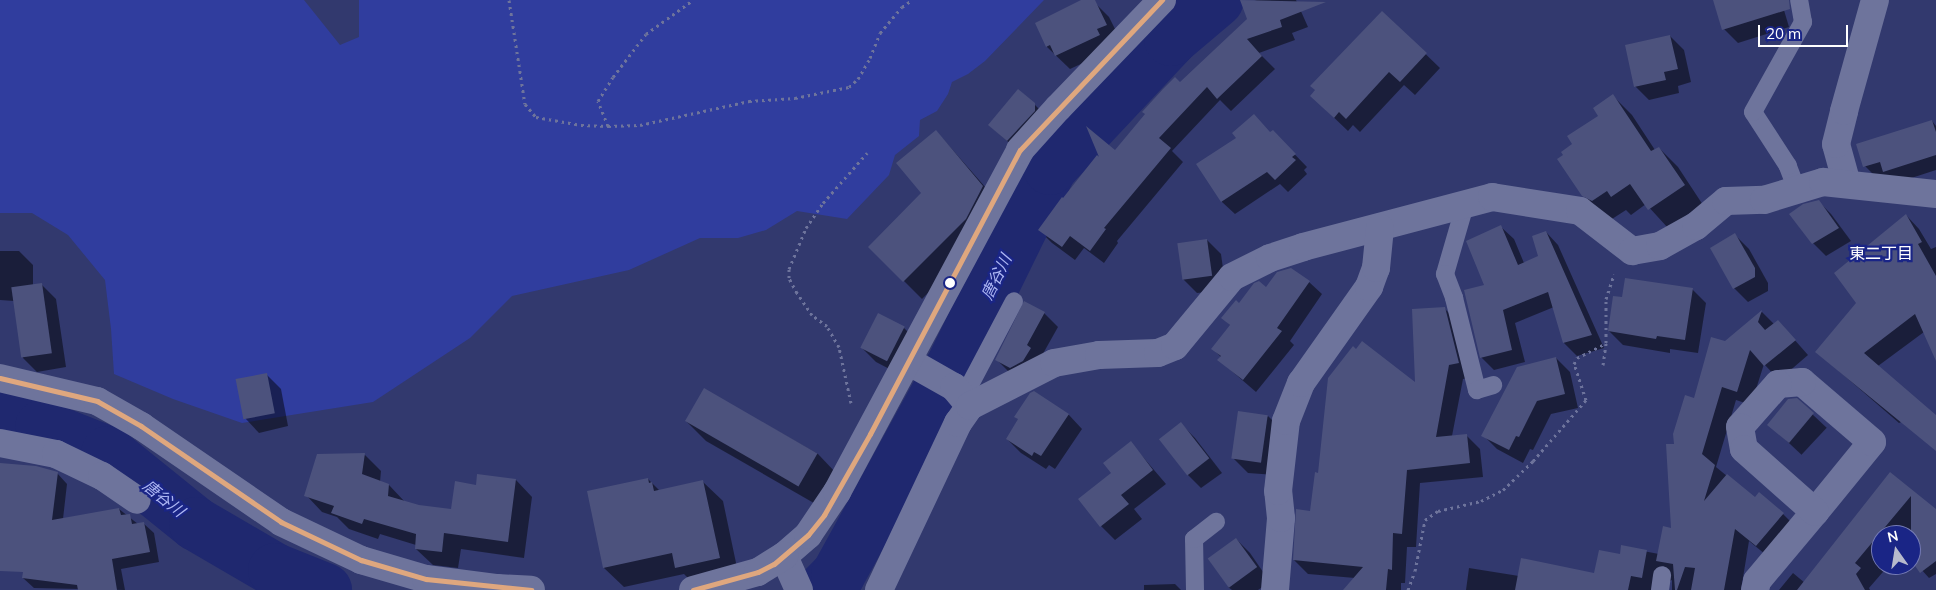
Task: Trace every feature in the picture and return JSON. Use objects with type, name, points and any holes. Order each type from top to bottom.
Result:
[{"type":"street","points":[[693,590],[758,572],[793,575],[808,535],[824,515],[870,434],[918,366],[1020,150],[1162,0]]},
{"type":"street","points":[[1847,184],[1836,144],[1875,0]]},
{"type":"street","points":[[963,397],[1054,363],[1099,355],[1158,353],[1175,346],[1232,277],[1270,258],[1303,247],[1492,198],[1580,211],[1632,251],[1660,246],[1696,226],[1726,201],[1764,200],[1823,182],[1936,194]]},
{"type":"street","points":[[1276,590],[1281,518],[1278,491],[1286,421],[1302,383],[1369,286],[1376,268],[1380,228]]},
{"type":"street","points":[[918,366],[963,397]]},
{"type":"street","points":[[0,378],[97,401],[141,426],[281,522],[361,560],[426,579],[497,588],[531,590]]},
{"type":"street","points":[[1755,590],[1757,582],[1815,512],[1872,442],[1802,382],[1778,384],[1740,427],[1744,449],[1815,512]]},
{"type":"street","points":[[879,590],[958,424],[963,397]]},
{"type":"street","points":[[0,443],[56,454],[102,476],[137,500]]},
{"type":"lane","points":[[1797,190],[1788,166],[1753,112],[1803,22],[1799,0]]},
{"type":"lane","points":[[1465,205],[1445,274],[1454,298],[1477,390],[1493,386]]},
{"type":"lane","points":[[963,397],[1014,302]]},
{"type":"lane","points":[[1195,590],[1194,539],[1216,522]]},
{"type":"path","points":[[508,0],[525,104],[536,117],[581,125],[608,126],[640,125],[749,101],[795,98],[849,87],[858,78],[870,58],[880,33],[902,7],[912,0]]},
{"type":"path","points":[[608,126],[598,101],[612,77],[646,34],[693,0]]},
{"type":"path","points":[[867,153],[823,203],[806,228],[789,269],[790,278],[797,293],[812,315],[827,326],[834,336],[839,347],[848,396],[854,411],[870,434]]},
{"type":"path","points":[[1603,365],[1606,343],[1606,299],[1613,276],[1632,251]]},
{"type":"path","points":[[1408,590],[1415,571],[1425,520],[1438,511],[1480,501],[1502,490],[1533,461],[1586,400],[1574,364],[1577,358],[1606,343]]},
{"type":"shaded area","points":[[0,0],[304,0],[340,45],[359,37],[359,0],[1044,0],[985,61],[968,74],[952,82],[948,94],[937,111],[920,120],[919,136],[895,155],[889,175],[847,219],[797,211],[766,230],[738,238],[700,238],[629,270],[512,296],[470,338],[373,402],[242,423],[173,399],[114,374],[105,280],[68,235],[32,213],[0,213]]},
{"type":"building","points":[[1081,0],[1095,0],[1107,25],[1097,29],[1100,35],[1055,56],[1050,45],[1046,47],[1035,23]]},
{"type":"building","points":[[1240,0],[1326,2],[1280,20],[1282,27],[1247,39],[1262,56],[1217,99],[1207,87],[1159,138],[1171,148],[1104,228],[1106,229],[1090,251],[1070,236],[1062,247],[1038,230],[1062,197],[1097,155],[1099,157],[1086,126],[1115,150],[1145,114],[1142,112],[1175,77],[1180,82],[1247,19]]},
{"type":"building","points":[[1713,0],[1789,0],[1790,9],[1722,30]]},
{"type":"building","points":[[1382,11],[1427,53],[1400,82],[1389,72],[1346,119],[1339,112],[1334,118],[1310,96],[1315,90],[1310,86]]},
{"type":"building","points":[[1670,35],[1678,69],[1664,72],[1666,80],[1634,87],[1625,45]]},
{"type":"building","points":[[1018,89],[1035,103],[1035,111],[1007,141],[988,125]]},
{"type":"building","points":[[1613,94],[1651,151],[1659,147],[1685,185],[1648,210],[1630,184],[1611,197],[1607,191],[1592,201],[1582,196],[1557,159],[1563,155],[1561,152],[1572,144],[1567,136],[1598,116],[1593,108]]},
{"type":"building","points":[[1254,114],[1270,132],[1273,130],[1296,154],[1292,157],[1296,160],[1275,180],[1267,172],[1221,202],[1196,164],[1236,138],[1232,133]]},
{"type":"building","points":[[1932,120],[1936,132],[1936,155],[1883,172],[1880,162],[1863,167],[1856,144]]},
{"type":"building","points":[[936,130],[983,186],[966,219],[903,282],[868,247],[921,193],[896,163]]},
{"type":"building","points":[[1819,200],[1839,228],[1812,244],[1789,214],[1803,204]]},
{"type":"building","points":[[1906,214],[1922,242],[1918,244],[1936,276],[1936,361],[1915,314],[1864,353],[1936,415],[1936,451],[1815,352],[1856,303],[1834,273]]},
{"type":"building","points":[[1501,225],[1518,265],[1538,256],[1532,236],[1546,231],[1592,335],[1563,343],[1548,292],[1503,310],[1512,350],[1480,358],[1464,290],[1484,285],[1466,241]]},
{"type":"building","points":[[1735,233],[1755,268],[1755,277],[1733,289],[1710,248]]},
{"type":"building","points":[[1207,239],[1212,276],[1182,280],[1177,243]]},
{"type":"building","points":[[1291,268],[1310,281],[1277,328],[1282,331],[1243,380],[1217,360],[1221,356],[1211,349],[1230,325],[1221,318],[1236,300],[1239,303],[1254,283],[1259,281],[1266,287],[1277,272]]},
{"type":"building","points":[[1625,278],[1693,288],[1685,340],[1657,336],[1656,339],[1608,331],[1613,296],[1622,297]]},
{"type":"building","points":[[42,283],[52,353],[21,358],[11,287]]},
{"type":"building","points":[[1024,301],[1045,312],[1027,345],[1031,348],[1023,361],[1010,368],[995,360]]},
{"type":"building","points":[[1445,307],[1459,363],[1449,365],[1436,437],[1467,434],[1470,463],[1407,470],[1402,534],[1393,533],[1392,570],[1388,569],[1386,590],[1343,590],[1363,567],[1293,560],[1296,509],[1310,511],[1315,472],[1318,473],[1328,378],[1353,346],[1356,349],[1362,341],[1415,382],[1412,309]]},
{"type":"building","points":[[1762,310],[1758,322],[1765,330],[1778,320],[1796,340],[1764,366],[1750,350],[1737,392],[1722,387],[1702,454],[1715,465],[1704,501],[1727,474],[1755,497],[1759,492],[1784,513],[1756,546],[1735,529],[1724,590],[1691,590],[1695,568],[1685,567],[1677,590],[1675,590],[1673,564],[1656,561],[1663,526],[1671,528],[1666,444],[1674,444],[1673,434],[1685,395],[1694,398],[1711,337],[1725,341]]},
{"type":"building","points":[[878,313],[905,327],[887,361],[860,348]]},
{"type":"building","points":[[1556,357],[1565,394],[1537,401],[1519,437],[1516,436],[1509,450],[1481,436],[1517,367]]},
{"type":"building","points":[[267,373],[275,413],[243,419],[236,379]]},
{"type":"building","points":[[704,388],[817,453],[798,486],[685,421]]},
{"type":"building","points":[[1034,391],[1069,414],[1041,456],[1034,452],[1032,456],[1006,439],[1018,419],[1014,417],[1030,393]]},
{"type":"building","points":[[1797,398],[1814,413],[1789,443],[1767,425],[1788,399]]},
{"type":"building","points":[[1238,411],[1268,415],[1261,463],[1231,459]]},
{"type":"building","points":[[1181,422],[1209,458],[1187,475],[1159,439]]},
{"type":"building","points":[[1131,441],[1153,470],[1121,495],[1129,504],[1100,527],[1078,499],[1111,473],[1103,463]]},
{"type":"building","points":[[365,453],[362,474],[389,484],[388,496],[419,505],[451,509],[455,481],[476,485],[477,474],[516,479],[508,542],[444,533],[442,552],[415,549],[416,534],[364,519],[362,524],[331,513],[334,506],[304,496],[317,454]]},
{"type":"building","points":[[0,463],[36,466],[58,472],[52,520],[119,508],[121,515],[130,514],[132,524],[144,522],[150,552],[112,559],[117,590],[78,590],[77,585],[22,578],[23,572],[0,571]]},
{"type":"building","points":[[1890,472],[1936,509],[1936,561],[1921,572],[1921,525],[1911,525],[1911,496],[1887,525],[1871,525],[1871,544],[1855,563],[1861,568],[1856,574],[1865,590],[1797,590]]},
{"type":"building","points":[[648,478],[649,483],[652,482],[654,491],[703,480],[720,558],[675,568],[672,553],[603,568],[587,491]]},
{"type":"building","points":[[1236,538],[1257,567],[1229,588],[1208,559]]},
{"type":"building","points":[[1621,545],[1647,550],[1642,578],[1631,576],[1628,590],[1515,590],[1521,558],[1594,573],[1599,550],[1620,554]]},
{"type":"waterway","name":"唐谷川","points":[[823,590],[838,575],[952,368],[1050,168],[1171,39],[1217,0]]},
{"type":"waterway","name":"唐谷川","points":[[0,415],[42,427],[108,453],[196,524],[275,570],[325,590]]},
{"type":"transit line","points":[[693,590],[758,572],[774,564],[808,535],[824,515],[870,434],[1020,150],[1162,0]]},
{"type":"transit line","points":[[0,378],[97,401],[141,426],[281,522],[361,560],[426,579],[531,590]]},
{"type":"district","name":"東二丁目","points":[[1881,253]]}]
